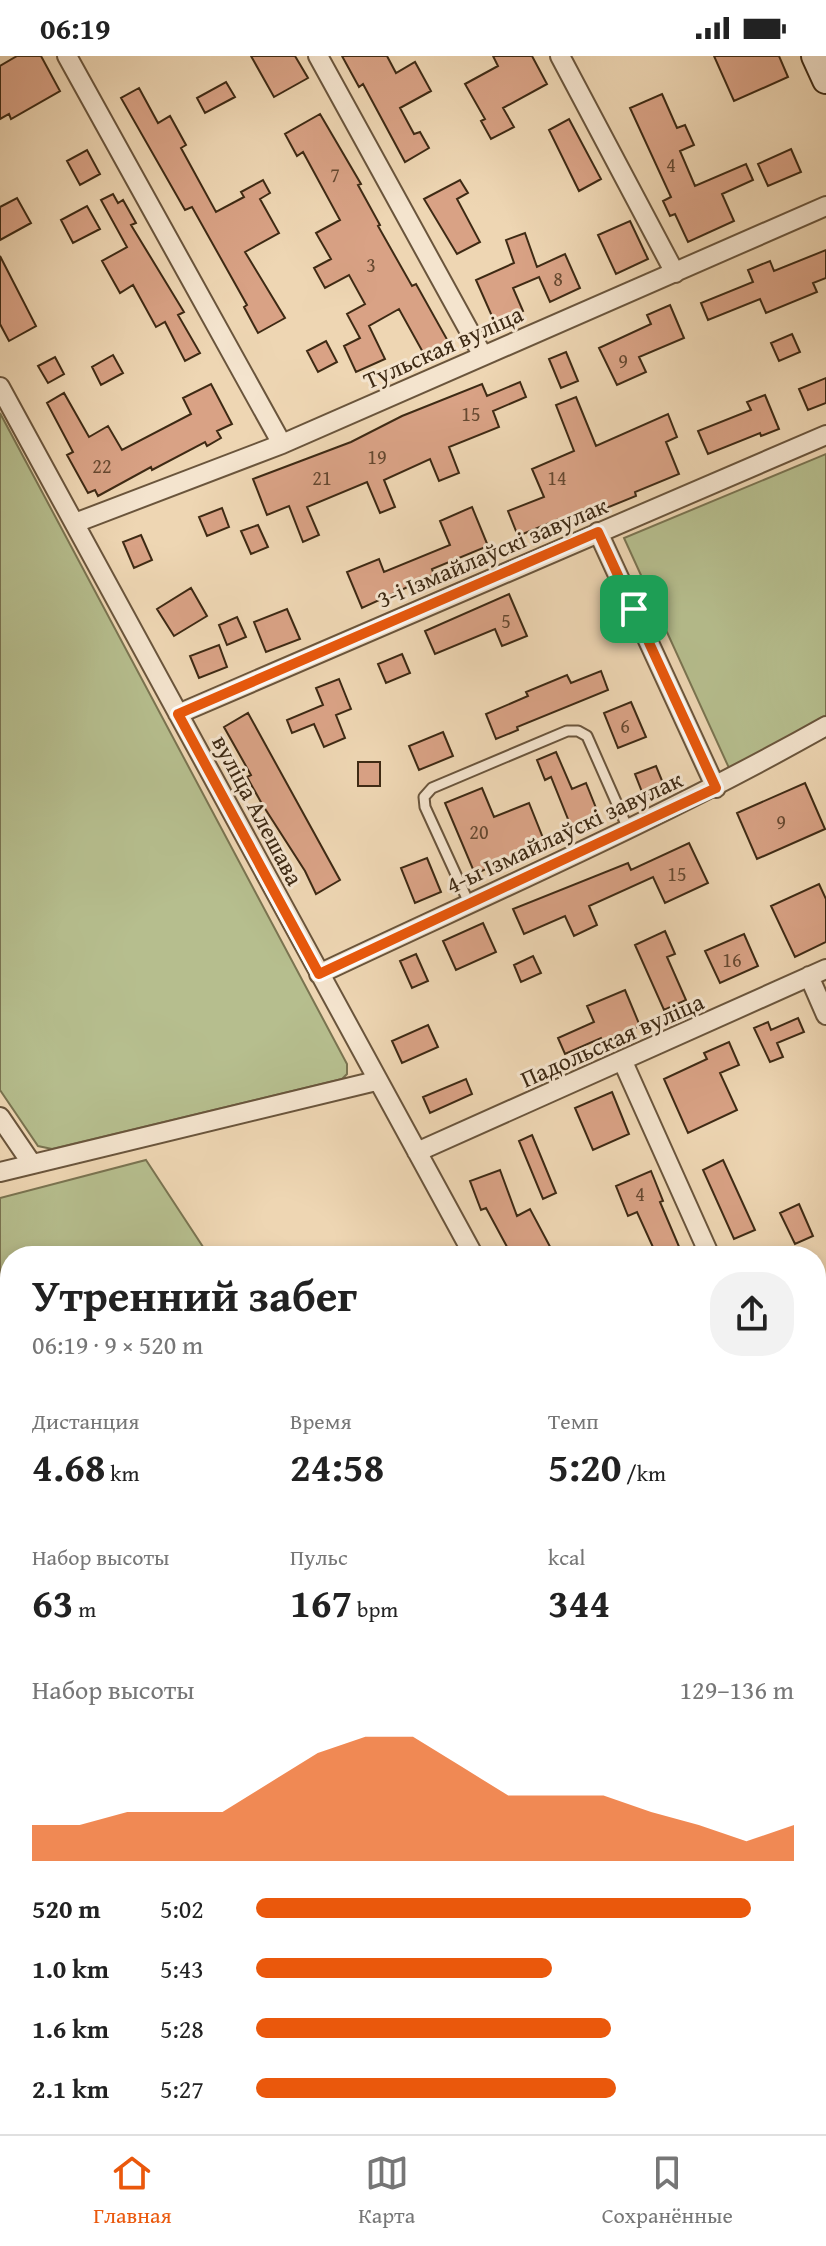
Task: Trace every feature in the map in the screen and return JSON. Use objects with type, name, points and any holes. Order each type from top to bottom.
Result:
[{"type":"street","points":[[67,56],[282,444]]},
{"type":"street","points":[[318,56],[483,356]]},
{"type":"street","points":[[560,56],[675,273]]},
{"type":"street","points":[[815,56],[826,80]]},
{"type":"street","name":"Тульская вуліца","points":[[75,523],[282,444],[826,206]]},
{"type":"street","name":"вуліца Алешава","points":[[0,387],[469,1246]]},
{"type":"street","name":"3-і Ізмайлаўскі завулак","points":[[178,714],[826,435]]},
{"type":"street","points":[[598,532],[716,788]]},
{"type":"street","name":"4-ы Ізмайлаўскі завулак","points":[[319,974],[629,831],[716,788],[826,726]]},
{"type":"street","points":[[818,973],[826,1015]]},
{"type":"street","name":"Падольская вуліца","points":[[417,1152],[818,973]]},
{"type":"street","points":[[623,1062],[706,1246]]},
{"type":"street","points":[[0,1172],[376,1081]]},
{"type":"street","points":[[0,1117],[32,1164]]},
{"type":"lane","points":[[469,903],[425,807],[424,797],[432,788],[567,731],[578,731],[587,736],[629,831]]},
{"type":"green space","points":[[0,413],[347,1064],[347,1074],[342,1079],[52,1149],[38,1146],[0,1090]]},
{"type":"green space","points":[[826,454],[826,718],[729,768],[624,538]]},
{"type":"green space","points":[[146,1160],[202,1246],[0,1246],[0,1198]]},
{"type":"building","points":[[17,56],[41,56],[60,91],[11,119],[9,114],[0,119],[0,66]]},
{"type":"building","points":[[251,56],[295,56],[308,78],[274,97]]},
{"type":"building","points":[[342,56],[387,56],[396,73],[415,62],[431,91],[400,108],[414,134],[420,132],[429,148],[405,162],[363,84],[359,87]]},
{"type":"building","points":[[493,56],[532,56],[547,84],[503,108],[514,127],[491,139],[481,121],[485,119],[465,84],[498,66]]},
{"type":"building","points":[[714,56],[779,56],[788,77],[734,101]]},
{"type":"building","points":[[226,82],[235,97],[205,113],[197,98]]},
{"type":"building","points":[[139,88],[158,123],[170,116],[186,145],[181,148],[216,212],[244,197],[241,192],[263,180],[270,193],[260,199],[279,233],[245,252],[285,318],[258,333],[244,307],[247,305],[192,207],[185,210],[121,98]]},
{"type":"building","points":[[662,94],[677,128],[685,125],[694,145],[680,151],[695,186],[746,164],[753,180],[722,194],[734,221],[688,242],[675,214],[670,216],[663,201],[671,197],[630,108]]},
{"type":"building","points":[[320,114],[361,184],[358,185],[378,226],[449,343],[425,356],[399,309],[369,326],[385,359],[356,372],[344,346],[360,338],[347,314],[365,304],[349,275],[325,288],[314,268],[331,259],[316,233],[340,220],[303,152],[297,156],[285,134]]},
{"type":"building","points":[[569,119],[601,179],[579,191],[549,130]]},
{"type":"building","points":[[791,149],[801,172],[768,186],[758,164]]},
{"type":"building","points":[[87,150],[100,174],[80,185],[67,161]]},
{"type":"building","points":[[460,180],[468,193],[457,199],[480,242],[457,254],[424,199]]},
{"type":"building","points":[[113,194],[118,203],[123,200],[136,223],[131,225],[184,312],[178,315],[200,353],[185,361],[165,322],[156,327],[133,285],[120,293],[102,261],[127,247],[101,200]]},
{"type":"building","points":[[17,198],[31,223],[0,240],[0,207]]},
{"type":"building","points":[[87,206],[100,229],[73,243],[61,220]]},
{"type":"building","points":[[630,221],[648,259],[616,274],[598,235]]},
{"type":"building","points":[[525,233],[537,267],[565,254],[580,288],[550,302],[539,277],[513,288],[523,311],[495,323],[476,280],[514,263],[506,240]]},
{"type":"building","points":[[826,250],[826,278],[813,283],[817,292],[766,313],[760,299],[708,320],[701,303],[753,282],[748,270],[770,261],[774,271]]},
{"type":"building","points":[[0,256],[36,326],[9,341],[0,324]]},
{"type":"building","points":[[670,305],[684,338],[639,357],[646,372],[617,385],[599,348],[651,324],[647,315]]},
{"type":"building","points":[[792,334],[800,352],[779,361],[771,343]]},
{"type":"building","points":[[326,341],[337,362],[318,372],[307,351]]},
{"type":"building","points":[[566,352],[578,381],[561,388],[549,359]]},
{"type":"building","points":[[113,355],[123,373],[101,385],[92,367]]},
{"type":"building","points":[[55,357],[64,374],[48,383],[38,366]]},
{"type":"building","points":[[826,378],[826,403],[808,410],[799,389]]},
{"type":"building","points":[[520,382],[526,397],[493,411],[499,427],[449,447],[459,473],[439,481],[430,459],[384,480],[395,507],[380,513],[367,482],[307,507],[319,535],[303,542],[289,506],[267,515],[253,479],[351,442],[402,416],[482,384],[487,396]]},
{"type":"building","points":[[211,384],[232,424],[217,431],[221,438],[207,446],[205,442],[152,470],[151,467],[98,496],[95,490],[88,493],[67,455],[73,452],[47,403],[64,393],[89,437],[108,426],[122,450],[191,414],[183,398]]},
{"type":"building","points":[[765,395],[779,429],[761,436],[760,433],[708,454],[698,431],[751,410],[747,402]]},
{"type":"building","points":[[576,397],[596,446],[668,414],[677,437],[666,442],[679,474],[635,492],[636,496],[562,526],[559,519],[518,536],[508,511],[544,497],[532,469],[574,451],[556,405]]},
{"type":"building","points":[[472,507],[488,546],[432,569],[434,575],[362,608],[347,572],[379,559],[384,572],[450,545],[440,521]]},
{"type":"building","points":[[222,508],[229,527],[207,536],[199,517]]},
{"type":"building","points":[[258,525],[268,547],[251,554],[241,531]]},
{"type":"building","points":[[141,535],[152,560],[134,568],[123,542]]},
{"type":"building","points":[[191,588],[207,616],[174,636],[157,609]]},
{"type":"building","points":[[509,594],[527,636],[502,646],[495,629],[435,654],[425,631]]},
{"type":"building","points":[[287,609],[300,639],[266,652],[254,622]]},
{"type":"building","points":[[237,617],[246,637],[227,645],[219,625]]},
{"type":"building","points":[[219,645],[227,667],[199,678],[190,656]]},
{"type":"building","points":[[402,654],[410,673],[386,683],[378,664]]},
{"type":"building","points":[[601,671],[608,690],[517,727],[518,730],[496,739],[486,714],[528,696],[526,692],[567,675],[571,683]]},
{"type":"building","points":[[339,679],[351,709],[336,715],[345,738],[324,747],[314,724],[292,733],[287,720],[323,705],[316,688]]},
{"type":"building","points":[[631,702],[646,737],[618,748],[604,713]]},
{"type":"building","points":[[248,713],[340,880],[316,894],[247,777],[251,775],[224,727]]},
{"type":"building","points":[[443,732],[453,756],[419,770],[409,746]]},
{"type":"building","points":[[556,752],[572,789],[586,783],[602,823],[574,834],[551,777],[545,780],[537,760]]},
{"type":"building","points":[[358,762],[380,762],[380,786],[358,786]]},
{"type":"building","points":[[656,766],[665,788],[644,797],[635,774]]},
{"type":"building","points":[[805,783],[825,829],[757,859],[737,813]]},
{"type":"building","points":[[482,788],[494,817],[529,803],[545,843],[475,874],[445,803]]},
{"type":"building","points":[[689,843],[708,883],[665,903],[653,877],[589,906],[597,925],[574,936],[565,916],[524,934],[513,909],[628,863],[631,870]]},
{"type":"building","points":[[427,858],[441,892],[415,903],[401,868]]},
{"type":"building","points":[[819,884],[826,899],[826,942],[795,957],[771,906]]},
{"type":"building","points":[[483,923],[496,952],[456,970],[443,941]]},
{"type":"building","points":[[665,931],[675,954],[667,957],[686,1000],[664,1010],[635,945]]},
{"type":"building","points":[[744,934],[758,966],[720,983],[705,951]]},
{"type":"building","points":[[416,954],[428,981],[412,988],[400,961]]},
{"type":"building","points":[[533,956],[541,973],[521,982],[514,965]]},
{"type":"building","points":[[625,990],[640,1026],[565,1054],[558,1038],[594,1022],[587,1006]]},
{"type":"building","points":[[798,1018],[804,1032],[777,1043],[783,1057],[770,1062],[754,1028],[768,1022],[771,1030]]},
{"type":"building","points":[[428,1025],[438,1047],[402,1063],[392,1041]]},
{"type":"building","points":[[729,1042],[739,1065],[720,1073],[737,1110],[688,1133],[664,1079],[707,1059],[704,1053]]},
{"type":"building","points":[[466,1079],[472,1094],[430,1113],[423,1097]]},
{"type":"building","points":[[612,1092],[629,1134],[593,1150],[575,1108]]},
{"type":"building","points":[[532,1135],[556,1193],[543,1199],[519,1141]]},
{"type":"building","points":[[723,1160],[755,1230],[734,1239],[703,1170]]},
{"type":"building","points":[[500,1170],[517,1216],[530,1209],[550,1246],[507,1246],[486,1208],[481,1210],[470,1181]]},
{"type":"building","points":[[651,1171],[679,1246],[652,1246],[637,1212],[628,1216],[616,1186]]},
{"type":"building","points":[[799,1204],[813,1236],[795,1244],[780,1213]]},
{"type":"route","points":[[598,532],[634,609],[716,788],[319,974],[178,714],[598,532]]}]
